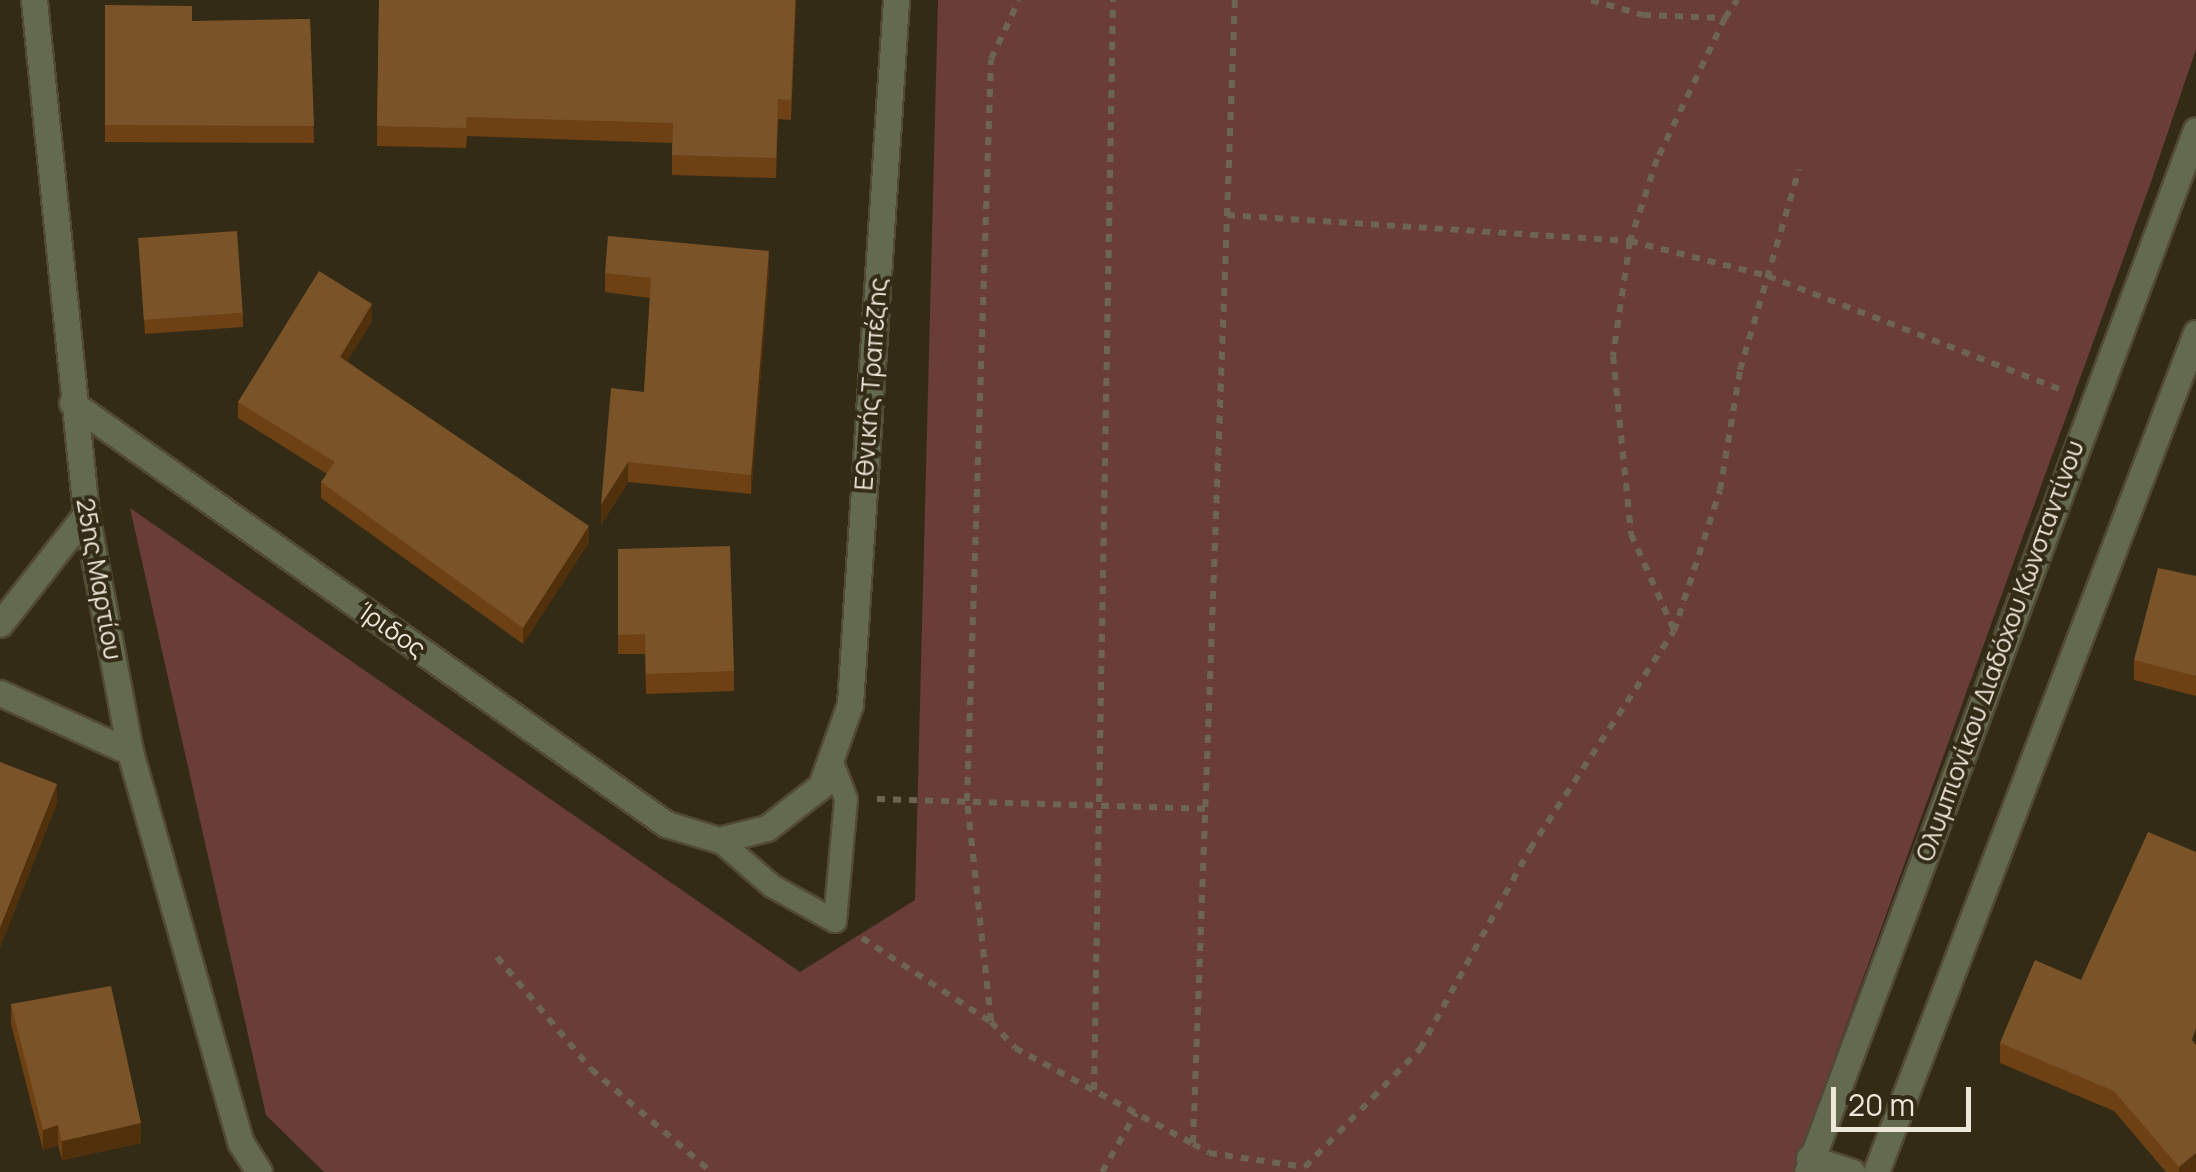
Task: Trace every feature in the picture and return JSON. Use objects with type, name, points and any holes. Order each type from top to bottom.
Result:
[{"type":"street","name":"25ης Μαρτίου","points":[[34,0],[86,514],[130,752],[242,1143],[259,1172]]},
{"type":"street","name":"Εθνικής Τραπέζης","points":[[719,840],[767,828],[797,810],[833,765],[850,704],[896,0]]},
{"type":"street","name":"Ολυμπιονίκου Διαδόχου Κωνσταντίνου","points":[[1808,1165],[2196,130]]},
{"type":"street","points":[[1876,1172],[2196,334]]},
{"type":"street","name":"Ίριδος","points":[[72,404],[666,824],[719,840]]},
{"type":"street","points":[[0,624],[86,514]]},
{"type":"street","points":[[0,693],[130,752]]},
{"type":"street","name":"25ης Μαρτίου","points":[[241,1172],[242,1143]]},
{"type":"street","points":[[1808,1165],[1852,1172]]},
{"type":"lane","points":[[719,840],[772,886],[836,920],[846,798],[833,765]]},
{"type":"path","points":[[991,1022],[968,801],[991,59],[1019,0]]},
{"type":"path","points":[[1094,1090],[1113,0]]},
{"type":"path","points":[[1192,1144],[1236,0]]},
{"type":"path","points":[[1591,0],[1643,14],[1725,18]]},
{"type":"path","points":[[1674,631],[1631,534],[1612,356],[1630,242],[1657,159],[1737,0]]},
{"type":"path","points":[[836,920],[991,1022],[1015,1048],[1192,1144],[1209,1152],[1305,1166],[1420,1050],[1530,849],[1674,631],[1720,490],[1740,370],[1799,170]]},
{"type":"path","points":[[1227,214],[1630,242],[1768,276],[2092,402]]},
{"type":"path","points":[[846,798],[1205,809]]},
{"type":"path","points":[[497,957],[591,1068],[711,1172]]},
{"type":"path","points":[[1102,1172],[1136,1113]]},
{"type":"shaded area","points":[[938,0],[2196,0],[2196,49],[2151,182],[1793,1172],[324,1172],[266,1115],[130,508],[800,972],[915,900]]},
{"type":"building","points":[[379,0],[795,0],[791,100],[778,99],[776,158],[672,155],[673,123],[467,117],[466,128],[377,126]]},
{"type":"building","points":[[105,5],[192,6],[192,21],[310,19],[314,126],[105,125]]},
{"type":"building","points":[[237,231],[243,313],[144,320],[138,238]]},
{"type":"building","points":[[608,236],[769,251],[751,475],[628,462],[601,505],[611,388],[644,392],[651,278],[605,273]]},
{"type":"building","points":[[319,271],[372,304],[340,357],[589,526],[523,628],[321,482],[335,462],[238,402]]},
{"type":"building","points":[[730,546],[734,671],[646,674],[645,634],[618,635],[618,549]]},
{"type":"building","points":[[2158,568],[2196,576],[2196,676],[2134,660]]},
{"type":"building","points":[[0,762],[57,784],[0,928]]},
{"type":"building","points":[[2148,832],[2196,852],[2196,1028],[2192,1040],[2196,1045],[2196,1153],[2179,1167],[2114,1091],[2000,1043],[2035,960],[2081,980]]},
{"type":"building","points":[[111,986],[141,1123],[62,1141],[58,1125],[43,1130],[11,1004]]}]
